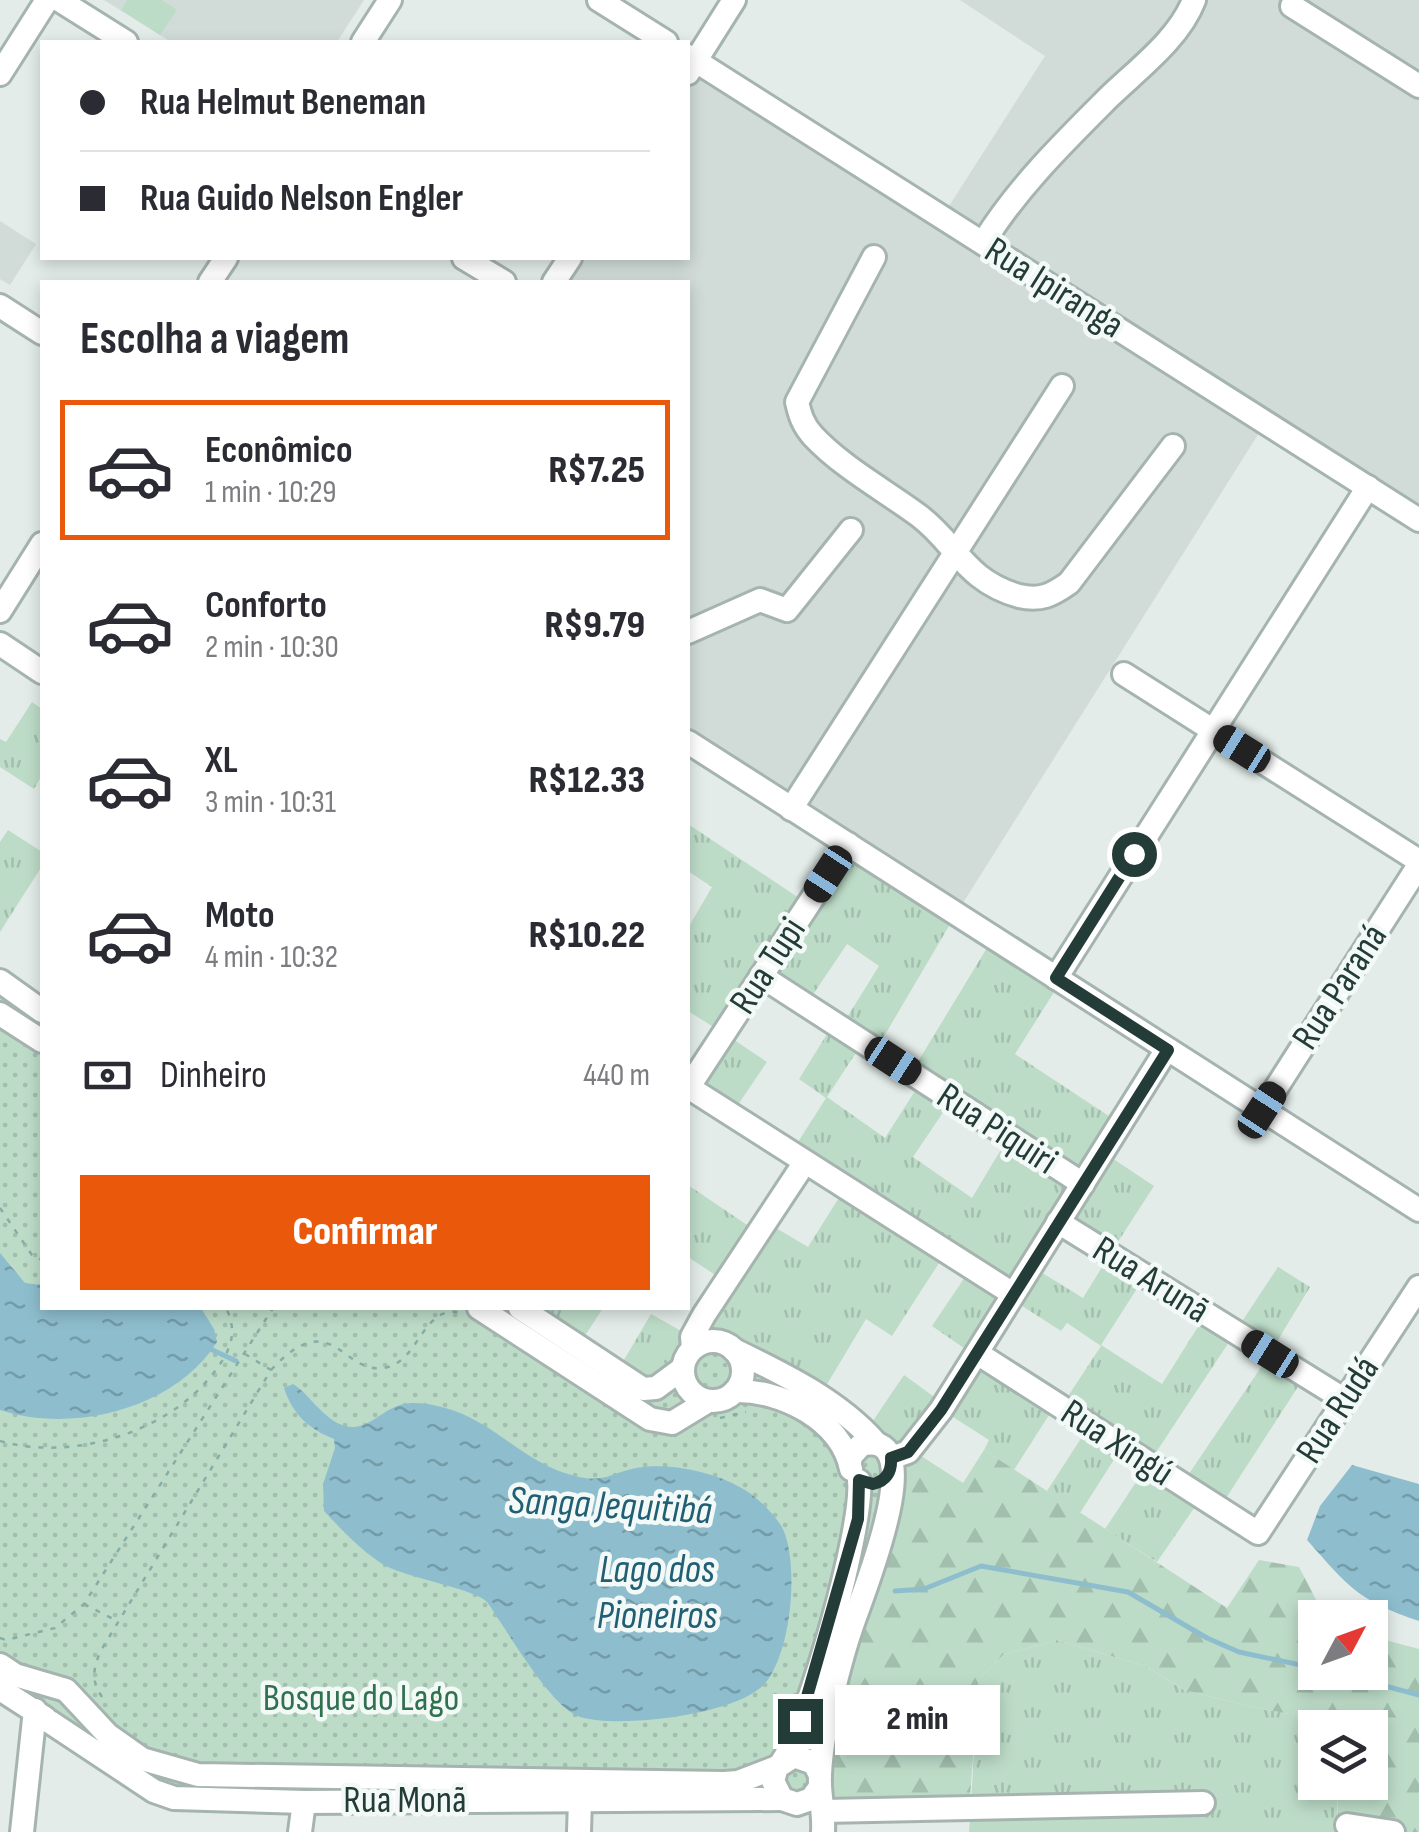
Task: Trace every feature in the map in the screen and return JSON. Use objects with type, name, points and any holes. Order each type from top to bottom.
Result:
[{"type":"street","points":[[0,74],[47,0]]},
{"type":"street","points":[[59,0],[123,40]]},
{"type":"street","points":[[364,40],[390,0]]},
{"type":"street","points":[[599,0],[663,40]]},
{"type":"street","points":[[690,64],[734,0]]},
{"type":"street","points":[[982,243],[1041,166],[1165,42],[1188,14],[1194,0]]},
{"type":"street","points":[[1292,6],[1419,86]]},
{"type":"street","name":"Rua Ipiranga","points":[[690,64],[982,243],[1419,520]]},
{"type":"street","points":[[874,257],[797,402],[800,419],[814,438],[922,518],[954,554],[987,582],[1021,596],[1047,598],[1068,583],[1174,446]]},
{"type":"street","points":[[467,260],[501,280]]},
{"type":"street","points":[[0,306],[40,331]]},
{"type":"street","points":[[791,809],[1062,386]]},
{"type":"street","points":[[1056,978],[1368,487]]},
{"type":"street","points":[[690,631],[760,600],[787,610],[851,530]]},
{"type":"street","points":[[0,611],[40,547]]},
{"type":"street","points":[[0,644],[40,671]]},
{"type":"street","points":[[1124,674],[1419,863]]},
{"type":"street","points":[[690,749],[848,844],[1419,1210]]},
{"type":"street","name":"Rua Tupi","points":[[690,1084],[848,844]]},
{"type":"street","name":"Rua Paraná","points":[[1262,1110],[1419,863]]},
{"type":"street","name":"Rua Piquiri","points":[[761,976],[1083,1184]]},
{"type":"street","points":[[0,981],[40,1010]]},
{"type":"street","points":[[0,1014],[40,1039]]},
{"type":"street","points":[[1168,1050],[916,1444],[908,1452],[886,1458],[862,1444],[855,1449],[858,1519],[848,1562],[800,1721],[773,1781],[782,1799],[797,1804],[1203,1803]]},
{"type":"street","points":[[690,1088],[1013,1294]]},
{"type":"street","points":[[710,1411],[689,1390],[692,1337],[805,1162]]},
{"type":"street","name":"Rua Arunã","points":[[1058,1222],[1345,1400]]},
{"type":"street","name":"Rua Rudá","points":[[1258,1533],[1419,1287]]},
{"type":"street","points":[[473,1312],[650,1419],[672,1423],[710,1411],[735,1391],[742,1375],[742,1366],[727,1346],[703,1343],[650,1390],[532,1311]]},
{"type":"street","points":[[704,1316],[706,1330],[727,1346],[820,1396],[866,1431],[886,1458],[893,1498],[889,1519],[850,1632],[830,1708],[820,1801]]},
{"type":"street","name":"Rua Xingú","points":[[976,1353],[1258,1533]]},
{"type":"street","points":[[735,1391],[772,1393],[795,1406],[832,1433],[847,1452],[854,1472],[866,1484],[880,1482],[886,1458]]},
{"type":"street","points":[[0,1666],[65,1693],[108,1735],[142,1759],[214,1777],[724,1783],[738,1782],[794,1756],[808,1759],[820,1801]]},
{"type":"street","name":"Rua Monã","points":[[0,1689],[154,1791],[174,1798],[304,1802],[782,1799]]},
{"type":"street","points":[[22,1832],[43,1717],[69,1719],[75,1710],[65,1693]]},
{"type":"street","points":[[580,1800],[580,1832]]},
{"type":"street","points":[[300,1832],[304,1802]]},
{"type":"street","points":[[1347,1825],[1393,1832]]},
{"type":"path","points":[[0,1208],[32,1255],[40,1259]]},
{"type":"path","points":[[0,1441],[32,1448],[69,1447],[141,1427],[190,1399],[222,1362],[229,1347],[233,1324],[227,1310]]},
{"type":"path","points":[[0,1638],[6,1640],[56,1628],[84,1604],[272,1310]]},
{"type":"path","points":[[104,1701],[94,1685],[93,1671],[118,1622],[272,1370],[296,1346],[311,1342],[329,1344],[373,1367],[392,1366],[408,1355],[438,1316],[455,1311],[473,1312]]},
{"type":"path","points":[[245,1354],[272,1370]]},
{"type":"path","points":[[710,1411],[754,1410]]},
{"type":"path","points":[[0,1450],[9,1444]]},
{"type":"path","points":[[84,1604],[118,1622]]},
{"type":"shaded area","points":[[104,0],[364,0],[338,40],[168,40]]},
{"type":"shaded area","points":[[960,0],[1419,0],[1419,520],[1266,422],[956,914],[690,743],[690,280],[555,280],[569,260],[690,260],[690,70],[695,61],[942,217],[1045,56]]},
{"type":"shaded area","points":[[0,221],[36,244],[10,285],[0,279]]},
{"type":"green space","points":[[127,0],[162,0],[177,10],[160,35],[121,10]]},
{"type":"green space","points":[[32,702],[40,708],[40,778],[34,789],[0,767],[0,739],[6,742]]},
{"type":"green space","points":[[690,825],[808,904],[848,844],[956,914],[876,1050],[863,1042],[827,1097],[885,1138],[922,1080],[911,1073],[993,938],[1061,981],[1015,1054],[1121,1124],[1103,1152],[1154,1186],[1110,1254],[1145,1276],[1101,1345],[1162,1384],[1206,1314],[1235,1332],[1278,1267],[1310,1287],[1270,1353],[1305,1376],[1219,1509],[1201,1498],[1157,1562],[1105,1529],[1148,1464],[1122,1447],[1080,1513],[1047,1491],[1089,1426],[1061,1407],[1101,1346],[1067,1323],[1061,1331],[1010,1298],[977,1352],[1056,1404],[1014,1470],[984,1450],[989,1440],[942,1410],[909,1461],[866,1431],[904,1375],[944,1404],[974,1355],[932,1326],[971,1268],[946,1252],[892,1336],[866,1319],[820,1396],[720,1342],[706,1330],[726,1282],[690,1258],[690,1186],[759,1233],[766,1222],[808,1247],[845,1188],[791,1153],[826,1098],[799,1079],[834,1023],[841,1027],[879,966],[847,944],[806,1005],[762,976],[724,1033],[767,1062],[731,1115],[690,1089],[723,1033],[690,1012],[690,925],[712,887],[690,872]],"holes":[[[952,1099],[1009,1136],[972,1198],[913,1157]],[[1058,1223],[1110,1254],[1083,1298],[1031,1266]],[[1235,1333],[1270,1354],[1182,1484],[1149,1463]]]},
{"type":"green space","points":[[8,830],[40,851],[40,869],[0,932],[0,842]]},
{"type":"green space","name":"Bosque do Lago","points":[[0,987],[40,1011],[40,1310],[523,1310],[643,1389],[703,1343],[720,1342],[909,1461],[850,1632],[817,1794],[174,1798],[0,1689]]},
{"type":"green space","points":[[523,1310],[602,1310],[579,1345]]},
{"type":"green space","points":[[651,1314],[692,1337],[693,1348],[656,1388],[618,1370]]},
{"type":"green space","points":[[984,1450],[1227,1608],[1259,1560],[1299,1567],[1316,1600],[1298,1600],[1298,1690],[1388,1690],[1388,1641],[1419,1649],[1419,1832],[1338,1823],[1338,1800],[1388,1800],[1388,1710],[1298,1710],[1298,1716],[1253,1707],[1184,1690],[1145,1666],[1057,1640],[1003,1655],[979,1679],[969,1810],[824,1811],[850,1632],[909,1461],[915,1452],[963,1483]]},
{"type":"green space","points":[[1057,1640],[1145,1666],[1184,1690],[1298,1715],[1298,1800],[1338,1800],[1337,1832],[969,1832],[979,1679],[1003,1655]]},
{"type":"water","points":[[0,1253],[25,1283],[40,1285],[40,1310],[202,1310],[214,1329],[217,1342],[199,1365],[176,1384],[120,1410],[58,1419],[0,1410]]},
{"type":"water","name":"Lago dos Pioneiros","points":[[293,1384],[330,1418],[345,1426],[360,1426],[406,1404],[433,1405],[470,1417],[531,1457],[565,1473],[592,1479],[636,1468],[680,1468],[725,1480],[751,1494],[783,1529],[791,1568],[787,1630],[767,1681],[754,1693],[733,1703],[679,1716],[622,1721],[580,1717],[570,1712],[536,1675],[486,1601],[386,1566],[361,1548],[324,1511],[323,1484],[335,1448],[334,1439],[317,1431],[297,1413],[284,1388]]},
{"type":"water","points":[[1352,1465],[1419,1484],[1419,1621],[1388,1609],[1388,1600],[1367,1599],[1307,1540],[1320,1506]]},
{"type":"waterway","points":[[206,1347],[236,1361]]},
{"type":"waterway","name":"Sanga Jequitibá","points":[[895,1591],[924,1589],[981,1566],[1128,1592],[1239,1652],[1298,1664]]},
{"type":"waterway","name":"Sanga Jequitibá","points":[[1388,1687],[1419,1695]]},
{"type":"route","points":[[800,1721],[858,1519],[859,1480],[873,1484],[886,1478],[891,1458],[908,1452],[941,1410],[1168,1050],[1056,978],[1134,854]]}]
